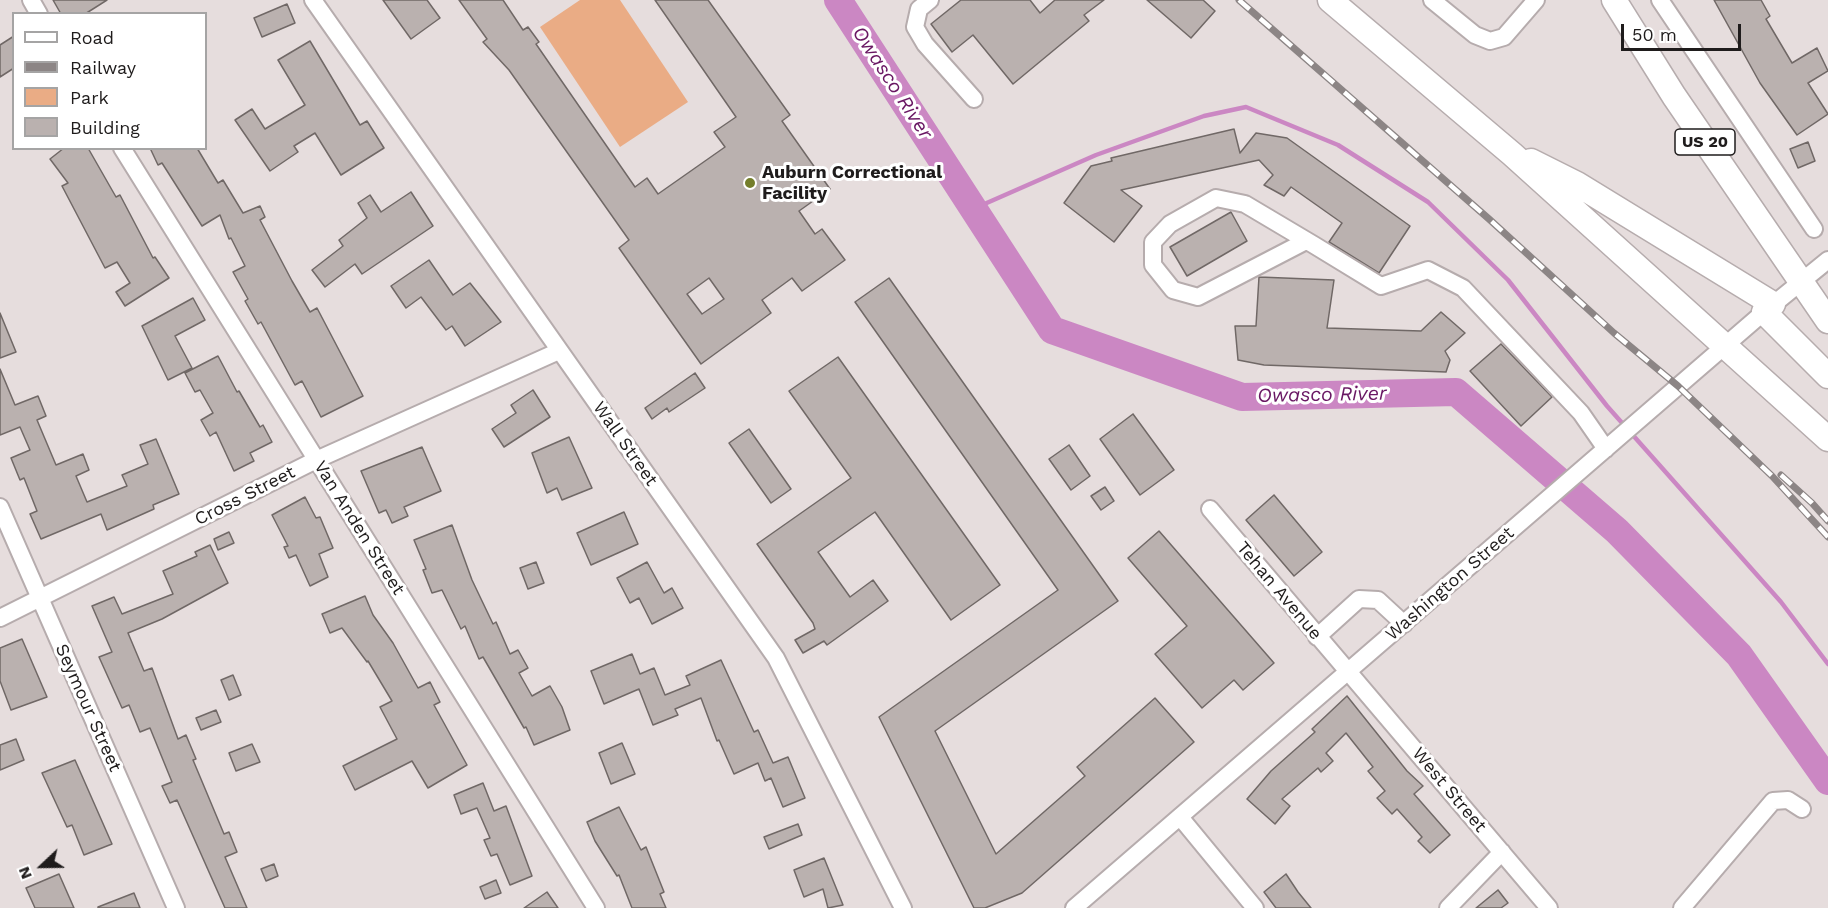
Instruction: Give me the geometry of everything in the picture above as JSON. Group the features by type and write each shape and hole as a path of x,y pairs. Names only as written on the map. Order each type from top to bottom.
{"highway":[{"path":"1330,0 1512,154 1828,439"},
{"name":"US 20","path":"1614,0 1674,96 1828,321"},
{"path":"1512,154 1547,167 1576,184 1768,308 1828,376"}],"street":[{"name":"Wall Street","path":"313,0 776,658 903,908"},
{"path":"930,0 919,9 915,27 926,44 974,99"},
{"path":"1432,0 1475,35 1490,41 1504,36 1536,0"},
{"path":"1660,0 1814,229"},
{"name":"Van Anden Street","path":"123,150 596,908"},
{"path":"1306,241 1198,297 1173,290 1153,265 1154,242 1170,224 1216,198 1245,204 1381,286 1428,270 1463,288 1612,444"},
{"name":"Washington Street","path":"1074,908 1768,308 1828,260"},
{"name":"Cross Street","path":"0,618 316,460 559,351"},
{"name":"Seymour Street","path":"0,507 176,908"},
{"name":"Tehan Avenue","path":"1210,509 1348,672"},
{"path":"1317,637 1359,599 1378,600 1404,624"},
{"name":"West Street","path":"1348,672 1549,908"},
{"path":"1682,908 1773,801 1788,800 1802,809"},
{"path":"1180,817 1256,908"},
{"path":"1448,908 1502,852"}],"green space":[{"path":"580,0 620,0 688,102 620,147 540,27"}],"building":[{"path":"53,0 107,0 88,12 60,12"},
{"path":"383,0 427,0 440,18 411,39"},
{"name":"Auburn Correctional Facility","path":"459,0 503,0 523,30 528,27 539,42 536,44 635,187 647,178 658,194 725,147 714,132 736,117 655,0 708,0 790,115 782,121 830,189 799,211 815,234 822,229 845,260 802,291 792,278 762,300 771,313 701,364 619,248 629,240 509,70 483,42 487,39","holes":["709,278 724,299 702,314 687,294"]},
{"path":"961,0 1030,0 1040,13 1055,0 1104,0 1084,15 1089,21 1013,84 973,35 952,52 931,24"},
{"path":"1147,0 1203,0 1215,11 1191,38"},
{"path":"1714,0 1761,0 1770,16 1766,19 1792,63 1817,48 1828,71 1808,83 1828,114 1797,135 1760,83"},
{"path":"287,4 295,23 262,37 254,18"},
{"path":"12,37 12,69 0,77 0,45"},
{"path":"310,41 360,125 367,121 384,148 341,175 315,133 294,146 298,152 270,171 235,120 252,109 265,129 305,105 278,60"},
{"path":"1234,129 1240,153 1256,133 1287,138 1410,226 1379,273 1329,242 1342,223 1291,187 1284,196 1264,185 1273,175 1259,160 1121,190 1142,206 1114,242 1064,203 1091,166 1112,161 1111,158"},
{"path":"1808,142 1815,161 1798,168 1790,149"},
{"path":"61,150 89,150 116,197 120,195 153,258 155,257 169,278 125,306 116,292 130,283 117,262 105,268 62,186 68,183 50,159"},
{"path":"151,150 198,150 218,183 223,180 243,213 260,206 265,217 260,220 292,281 310,312 317,308 363,396 321,417 302,381 295,385 261,322 258,324 245,301 248,299 233,272 245,266 231,238 229,239 220,215 202,226 162,163 158,165"},
{"path":"411,192 433,226 362,274 355,264 325,287 312,270 343,246 339,240 367,218 358,203 370,195 381,212"},
{"path":"1231,212 1247,241 1187,276 1170,247"},
{"path":"429,260 453,295 470,283 501,322 465,346 452,326 446,330 421,297 406,308 391,286"},
{"path":"1259,277 1334,280 1327,328 1421,331 1441,312 1465,333 1445,351 1450,360 1446,372 1264,365 1238,360 1235,326 1256,326"},
{"path":"889,278 1118,601 935,731 996,854 1085,776 1077,767 1155,698 1194,742 1022,893 985,908 974,908 879,717 1058,590 855,302"},
{"path":"193,298 205,320 175,336 192,368 168,380 142,326"},
{"path":"0,313 16,352 0,358"},
{"path":"1501,344 1552,397 1521,426 1470,371"},
{"path":"218,356 237,392 239,391 260,427 263,425 272,442 250,453 254,461 234,471 216,432 210,436 201,420 213,413 200,390 195,392 185,373"},
{"path":"838,357 1000,585 951,620 875,512 818,552 850,597 873,580 888,601 827,645 824,641 803,653 795,640 815,629 813,623 757,544 851,478 789,391"},
{"path":"0,369 15,405 38,396 46,416 37,420 56,465 83,454 89,470 76,476 87,502 127,486 122,475 148,464 140,445 156,439 179,494 153,505 154,509 107,530 101,514 41,539 30,514 37,511 24,478 20,480 11,458 30,450 20,427 0,435"},
{"path":"695,373 705,388 669,412 667,408 652,419 645,408"},
{"path":"533,390 550,417 504,447 492,429 516,413 511,405"},
{"path":"1133,414 1174,470 1140,495 1100,439"},
{"path":"749,429 791,489 771,503 729,443"},
{"path":"569,437 592,488 562,500 557,488 547,493 532,453"},
{"path":"1069,445 1090,476 1071,490 1049,459"},
{"path":"422,447 441,491 404,507 408,516 392,523 386,510 379,513 361,471"},
{"path":"1105,487 1114,501 1101,510 1091,496"},
{"path":"1274,495 1322,552 1294,576 1246,520"},
{"path":"305,497 316,518 320,517 333,548 319,554 328,577 310,586 296,555 289,558 284,547 288,546 272,515"},
{"path":"624,512 638,544 591,565 577,533"},
{"path":"452,525 472,580 493,624 496,622 510,654 518,650 528,668 519,673 532,696 550,686 562,707 570,730 534,745 526,727 524,728 483,657 479,659 465,626 461,629 442,590 432,593 423,570 426,569 414,540"},
{"path":"1159,531 1274,663 1243,690 1234,680 1202,708 1155,654 1187,626 1128,558"},
{"path":"229,532 234,543 218,550 214,539"},
{"path":"210,545 228,583 162,619 128,633 144,671 152,668 178,739 186,735 196,759 193,760 224,834 229,832 237,852 225,857 247,908 225,908 177,800 170,803 162,786 172,782 150,728 140,732 129,705 122,708 99,657 112,652 92,606 114,597 122,614 173,594 163,571 197,556 195,552"},
{"path":"536,562 544,583 528,589 520,568"},
{"path":"647,562 664,593 672,588 683,608 652,624 639,598 630,603 617,578"},
{"path":"365,596 373,615 393,643 418,688 430,682 440,702 434,705 467,765 428,788 412,761 355,790 343,766 397,739 380,707 392,701 368,661 342,628 330,633 322,614"},
{"path":"22,639 47,697 11,710 0,681 0,648"},
{"path":"632,654 640,674 654,668 665,695 690,685 686,676 721,660 754,732 758,730 773,763 788,757 805,798 783,807 771,778 765,781 758,763 734,774 719,740 717,741 701,698 675,709 678,715 653,725 639,689 604,704 591,671"},
{"path":"233,675 241,695 229,700 221,680"},
{"path":"1347,696 1407,771 1423,786 1414,794 1450,835 1430,853 1418,841 1422,837 1397,809 1392,814 1377,798 1385,791 1368,771 1373,767 1346,733 1326,753 1333,761 1321,772 1318,768 1282,799 1290,806 1275,824 1247,799 1271,771 1315,732 1312,729"},
{"path":"216,710 221,722 201,730 196,718"},
{"path":"16,739 24,760 0,770 0,745"},
{"path":"622,743 635,774 611,784 599,753"},
{"path":"252,744 260,762 236,771 229,753"},
{"path":"75,760 112,844 84,855 72,825 67,827 42,773"},
{"path":"483,783 494,811 506,806 532,876 510,885 497,854 491,856 484,840 490,838 477,808 461,814 454,795"},
{"path":"619,807 641,850 646,847 664,892 660,894 666,908 632,908 619,875 617,876 595,841 587,822"},
{"path":"798,824 802,835 769,849 764,837"},
{"path":"824,858 843,905 828,908 823,889 804,897 794,870"},
{"path":"274,864 278,876 266,881 261,869"},
{"path":"59,874 74,908 35,908 26,888"},
{"path":"1286,874 1311,908 1276,908 1264,892"},
{"path":"496,880 501,893 485,899 480,887"},
{"path":"1498,890 1508,903 1501,908 1476,908"},
{"path":"547,892 558,908 524,908"},
{"path":"134,893 140,908 98,908 98,907"}],"waterway":[{"name":"Owasco River","path":"838,0 1052,330 1242,397 1456,392 1617,531 1739,655 1828,781"},
{"path":"973,209 1096,155 1204,116 1246,107 1338,145 1428,202 1508,280 1607,406 1781,602 1828,664"}],"railway":[{"path":"1239,0 1489,219 1614,333 1678,386 1772,476 1828,537"},
{"path":"1781,475 1828,521"}],"place":[{"name":"Auburn Correctional Facility","path":"750,183"}]}
